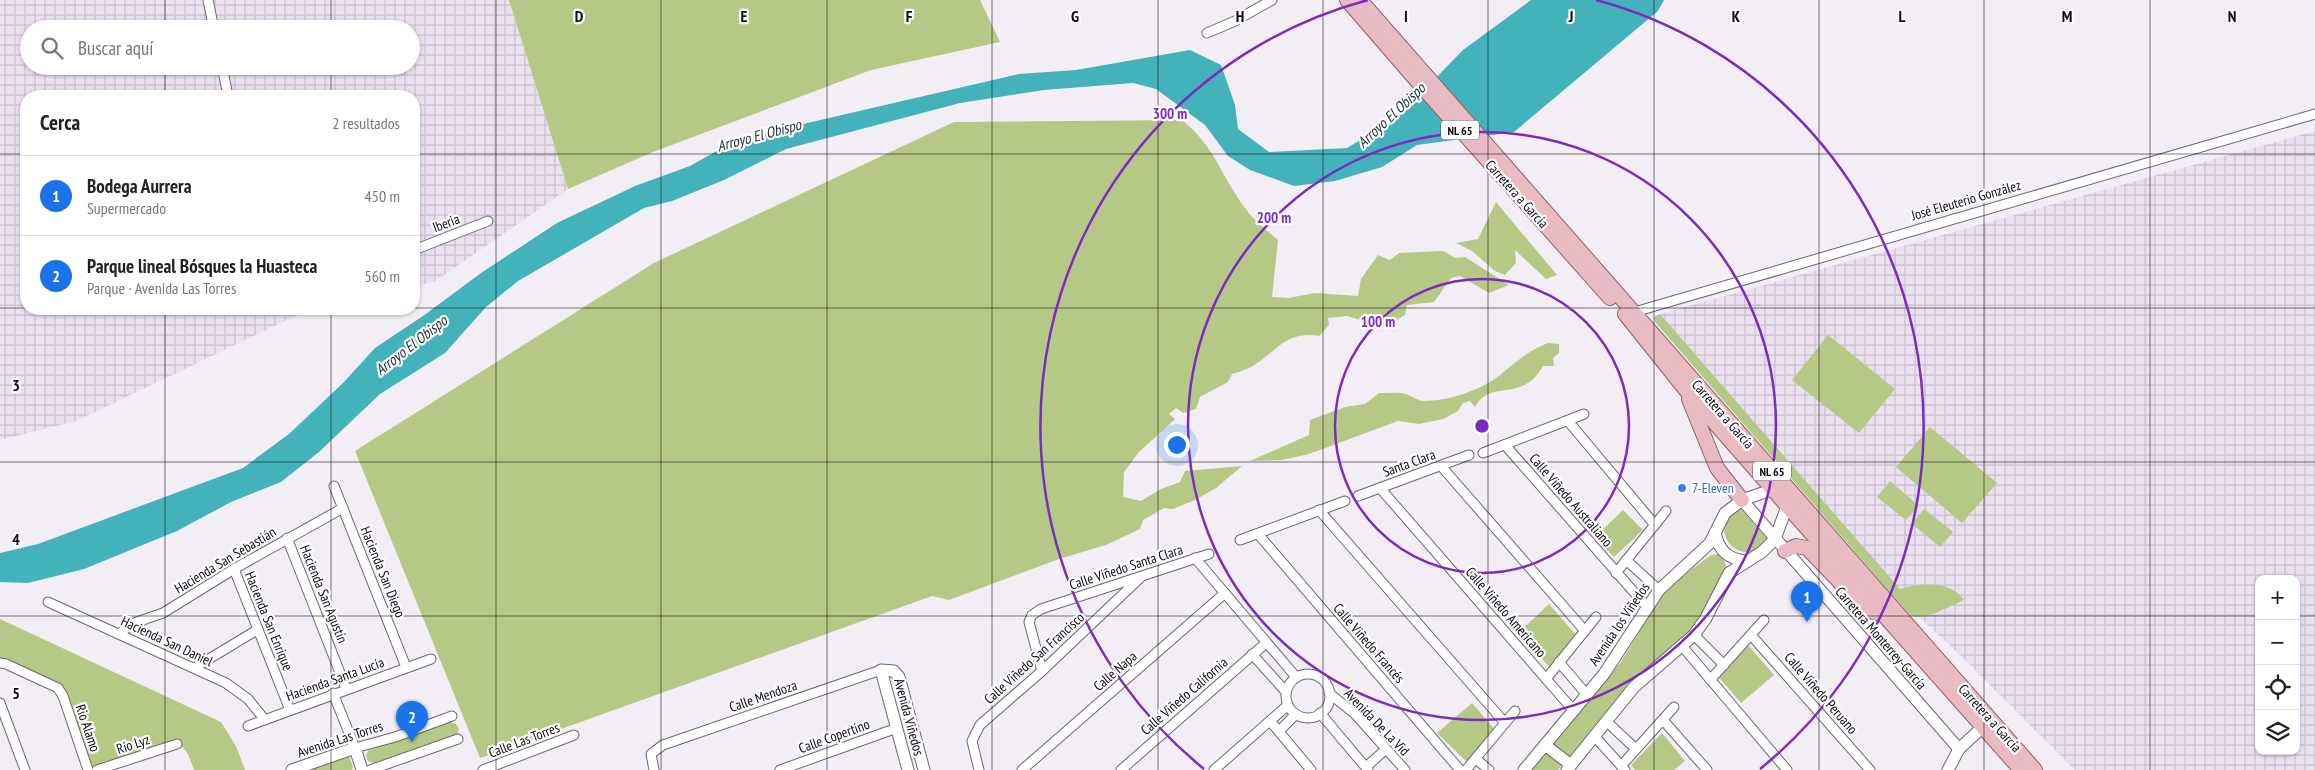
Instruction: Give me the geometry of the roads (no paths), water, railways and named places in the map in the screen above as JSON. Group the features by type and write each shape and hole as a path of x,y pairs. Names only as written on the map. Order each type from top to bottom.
{"main road":[{"name":"Carretera a Garcia","path":"1347,0 1421,78 1506,174"},
{"name":"Carretera a Garcia","path":"1360,0 1421,78"},
{"name":"Carretera a García","path":"1506,174 1630,313 1784,493 1987,723 2020,770"},
{"name":"NL 65","path":"1630,313 1685,389"},
{"name":"Carretera a García","path":"1685,389 1784,493 1885,615 1987,723 2036,770"},
{"path":"1685,389 1717,468 1742,500"},
{"path":"1785,550 1796,546 1807,548 1859,602 1872,612 1885,615"}],"street":[{"path":"208,0 212,20"},
{"path":"1207,33 1235,21 1272,0"},
{"path":"224,75 227,90"},
{"name":"José Eleuterio González","path":"1630,313 2315,114"},
{"name":"Iberia","path":"420,248 488,221"},
{"path":"1483,453 1584,414"},
{"path":"1568,421 1655,525"},
{"name":"Calle Viñedo Australiano","path":"1505,445 1647,607"},
{"name":"Santa Clara","path":"1358,496 1469,455"},
{"path":"1440,466 1584,631"},
{"name":"Hacienda San Diego","path":"334,486 406,667"},
{"name":"Calle Viñedo Americano","path":"1380,488 1546,679 1596,617"},
{"path":"1545,745 1569,768 1639,682 1694,635 1706,618 1730,573 1762,552 1776,539 1784,493 1742,500"},
{"name":"Avenida los Viñedos","path":"1524,770 1613,661 1659,590 1703,551 1725,513 1742,500"},
{"name":"Carretera Monterrey-García","path":"1742,500 1959,749"},
{"path":"1240,540 1345,501"},
{"name":"Hacienda San Sebastián","path":"120,633 134,623 163,613 287,538 343,508"},
{"path":"1319,510 1505,723"},
{"path":"1616,573 1666,511"},
{"path":"1715,533 1719,545 1726,554 1746,561"},
{"name":"Calle Viñedo Francés","path":"1258,534 1460,770"},
{"name":"Hacienda San Agustín","path":"287,538 346,688"},
{"path":"1195,558 1209,554"},
{"name":"Calle Viñedo Santa Clara","path":"1042,671 1029,624 1032,615 1041,609 1195,558 1296,677"},
{"path":"1626,560 1659,590"},
{"name":"Hacienda San Enrique","path":"234,570 290,710"},
{"name":"Calle Viñedo San Francisco","path":"979,770 972,741 975,731 1042,671 1141,577"},
{"name":"Calle Napa","path":"1022,770 1225,594"},
{"name":"Hacienda San Daniel","path":"48,602 120,633 237,690 265,720"},
{"path":"1710,680 1764,620"},
{"path":"194,668 257,630"},
{"path":"1694,635 1724,665"},
{"name":"Calle Viñedo Peruano","path":"1751,635 1870,770"},
{"name":"Calle Viñedo California","path":"1121,770 1266,643"},
{"path":"1682,646 1787,770"},
{"path":"1252,654 1286,692"},
{"name":"Hacienda Santa Lucía","path":"248,726 346,688 431,659"},
{"path":"1560,662 1587,695"},
{"name":"Rio Alamo","path":"0,663 54,684 63,696 88,770"},
{"name":"Avenida Viñedos","path":"908,770 881,670 894,671 898,677 924,770"},
{"name":"Calle Mendoza","path":"654,770 651,757 654,750 672,742 881,670"},
{"path":"1308,674 1320,677 1328,687 1328,704 1320,713 1308,717 1296,714 1288,705 1286,692 1288,686 1296,677 1308,674"},
{"path":"1546,679 1574,711"},
{"path":"333,693 362,770"},
{"name":"Avenida De La Vid","path":"1329,693 1355,714 1404,770"},
{"path":"0,703 24,770"},
{"path":"1214,770 1288,705"},
{"path":"1594,737 1623,768 1636,750 1674,707"},
{"path":"1466,770 1514,711"},
{"path":"1320,713 1367,769 1386,749"},
{"path":"1278,731 1296,714"},
{"name":"Avenida Las Torres","path":"292,770 355,748 387,740 452,716"},
{"path":"1663,720 1707,770"},
{"path":"1270,721 1309,770"},
{"path":"1607,722 1636,750"},
{"path":"1948,770 1959,749 1987,723"},
{"name":"Calle Copertino","path":"780,770 897,728"},
{"name":"Calle Las Torres","path":"483,770 574,735"},
{"path":"370,770 458,739"},
{"name":"Río Lyz","path":"97,770 113,767 177,744"},
{"path":"1476,759 1489,770"}],"water":[{"name":"Arroyo El Obispo","path":"1531,0 1664,0 1658,11 1514,132 1417,145 1382,167 1335,181 1294,186 1250,170 1228,156 1205,125 1156,89 1133,83 1044,90 960,103 786,149 724,180 672,201 644,208 518,281 486,307 445,353 380,394 319,452 281,482 231,502 177,531 84,569 28,583 0,582 0,553 38,544 243,468 289,434 343,383 375,348 423,316 481,273 557,223 635,186 690,166 722,148 777,130 1019,74 1076,70 1190,50 1221,65 1235,105 1238,129 1269,152 1347,148 1397,118 1463,50"}],"place":[{"name":"7-Eleven","path":"1682,488"},
{"name":"Bodega Aurrera","path":"1807,622"},
{"name":"Parque lineal Bósques la Huasteca","path":"412,742"}]}
